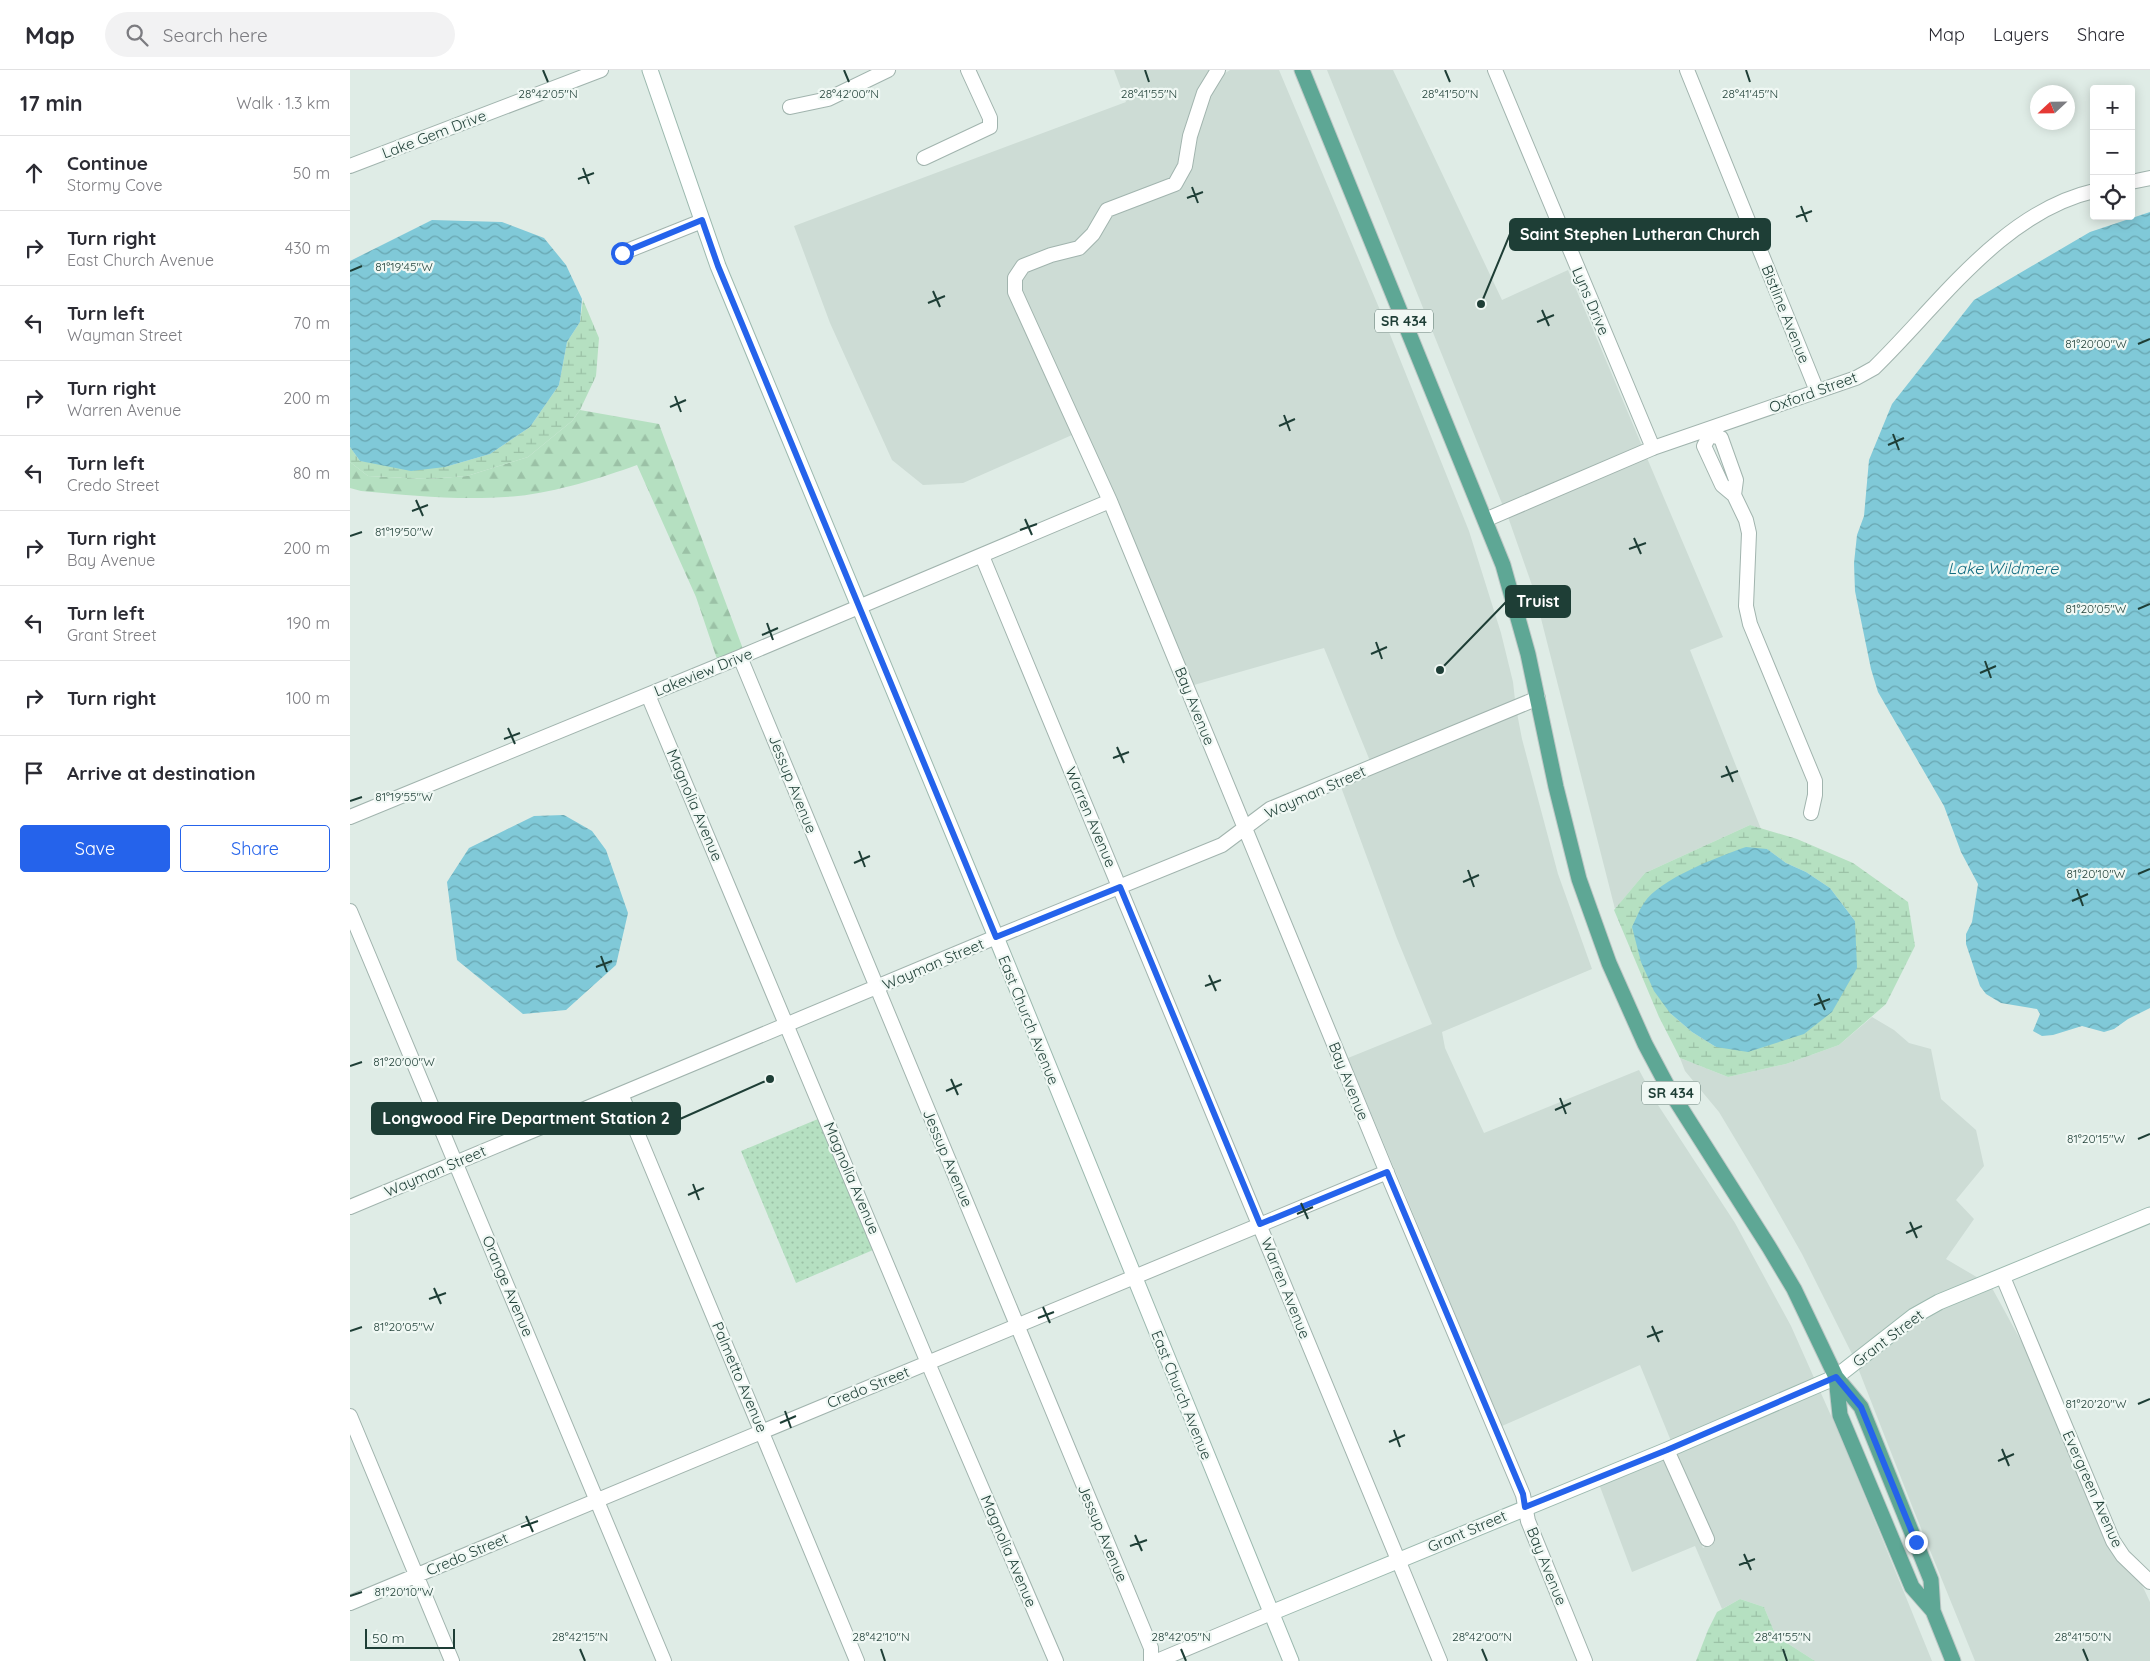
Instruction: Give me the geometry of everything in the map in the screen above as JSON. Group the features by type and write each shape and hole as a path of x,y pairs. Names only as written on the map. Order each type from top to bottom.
{"main road":[{"name":"SR 434","path":"1302,70 1485,520 1516,609 1579,879 1609,963 1627,1006 1670,1091 1790,1282 1836,1377 1861,1407 1931,1580 1933,1611 1953,1661"},
{"name":"SR 434","path":"1836,1377 1840,1415 1861,1466 1912,1587 1933,1611"}],"street":[{"name":"Lake Gem Drive","path":"350,166 601,70"},
{"name":"East Church Avenue","path":"650,70 718,266 996,937 1291,1661"},
{"path":"790,107 828,99 888,70"},
{"path":"924,158 990,127 990,118 968,70"},
{"name":"Bay Avenue","path":"1218,70 1204,94 1190,136 1185,166 1175,184 1107,210 1093,234 1079,248 1023,266 1015,278 1015,292 1110,501 1387,1172 1523,1494 1528,1521 1585,1661"},
{"name":"Lyns Drive","path":"1495,70 1653,448"},
{"name":"Bistline Avenue","path":"1687,70 1817,391"},
{"path":"2135,181 2150,178"},
{"name":"Oxford Street","path":"1485,520 1653,448 1709,432 1856,378 1874,368 1975,262 2002,240 2054,206 2090,192"},
{"path":"622,253 702,220"},
{"path":"1709,432 1704,446 1722,486 1734,495 1750,533 1746,606 1750,624 1815,781 1815,795 1811,813"},
{"name":"Lakeview Drive","path":"350,817 740,657 1110,501"},
{"name":"Warren Avenue","path":"982,556 1440,1661"},
{"name":"Jessup Avenue","path":"740,657 1151,1648 1151,1661"},
{"name":"Magnolia Avenue","path":"648,695 788,1024 928,1363 1056,1661"},
{"name":"Wayman Street","path":"350,1207 1222,844 1244,826 1270,809 1538,698"},
{"name":"Orange Avenue","path":"350,911 664,1661"},
{"name":"Palmetto Avenue","path":"621,1094 857,1661"},
{"name":"Credo Street","path":"350,1603 1387,1172"},
{"name":"Grant Street","path":"1157,1661 1525,1507 1667,1450 1836,1377 1914,1316 1939,1302 2003,1277 2150,1214"},
{"name":"Evergreen Avenue","path":"2003,1277 2112,1541 2122,1556 2150,1582"},
{"path":"350,1416 452,1661"},
{"path":"1667,1450 1707,1539"}],"shaded area":[{"path":"1114,70 1210,70 1178,164 1170,179 1105,204 1088,231 1076,242 1021,260 1009,294 1072,435 963,483 923,485 892,460 830,323 794,226 1126,102"},
{"path":"1230,70 1279,70 1385,322 1469,531 1501,633 1513,682 1515,700 1370,761 1324,648 1194,685 1114,493 1022,290 1022,279 1028,271 1083,252 1099,237 1112,215 1177,190 1211,95 1222,75"},
{"path":"1327,70 1393,70 1502,300 1568,270 1642,446 1503,506"},
{"path":"1647,458 1723,637 1690,650 1761,829 1750,825 1645,873 1615,909 1534,591 1508,517"},
{"path":"1517,713 1522,739 1558,874 1592,969 1442,1032 1445,1048 1484,1133 1639,1070 1658,1105 1735,1223 1791,1326 1815,1380 1671,1441 1640,1365 1502,1426 1348,1058 1432,1024 1396,936 1341,787"},
{"path":"1872,1017 1894,1030 1909,1043 1931,1049 1941,1099 1976,1130 1984,1166 1956,1200 1974,1219 1946,1259 1980,1279 1853,1356 1802,1254 1761,1182 1719,1112 1685,1071 1680,1058 1728,1077 1786,1064 1839,1045"},
{"path":"1992,1288 2026,1350 2106,1543 2117,1560 2142,1585 2150,1602 2150,1661 1975,1661 1858,1368 1917,1321 1942,1308"},
{"path":"1820,1391 1932,1661 1815,1661 1776,1636 1764,1607 1740,1599 1722,1609 1695,1546 1632,1572 1599,1484 1663,1458 1703,1548 1715,1542 1676,1453"}],"green space":[{"path":"583,300 599,338 596,376 580,410 572,421 528,457 467,476 427,479 368,476 350,462 350,447 360,461 445,467 490,454 530,427 559,385 567,342 580,322"},
{"path":"580,410 659,424 743,649 717,659 696,597 637,465 578,484 518,496 440,497 400,495 350,488 350,462 368,476 427,479 467,476 528,457 572,421"},
{"path":"1750,825 1797,839 1853,863 1908,902 1915,946 1886,1004 1839,1045 1786,1064 1728,1077 1680,1058 1659,1017 1614,910 1645,873","holes":["1767,849 1786,863 1806,872 1830,888 1855,921 1716,1047 1692,1032 1670,1013"]},
{"path":"818,1119 873,1250 796,1283 741,1151"},
{"path":"1740,1599 1764,1607 1776,1636 1815,1661 1696,1661 1717,1612"}],"water":[{"name":"Lake Wildmere","path":"2150,212 2150,1008 2128,1019 2114,1029 2104,1032 2082,1026 2053,1035 2042,1036 2033,1031 2040,1014 2037,1009 2001,1003 1986,994 1980,986 1966,944 1966,934 1972,922 1978,884 1961,852 1944,806 1878,692 1871,669 1855,591 1854,563 1857,535 1864,516 1869,460 1892,404 1974,300 2090,232 2126,220 2135,220 2135,217"},
{"path":"432,220 502,222 544,238 566,265 582,299 580,322 567,342 559,385 530,427 490,454 445,467 411,471 360,461 350,447 350,261"},
{"path":"564,815 592,831 606,850 628,913 616,965 566,1010 523,1014 457,960 447,882 469,848 534,816"},
{"path":"1746,847 1767,849 1786,863 1806,872 1830,888 1855,921 1857,968 1832,1012 1804,1034 1748,1052 1716,1047 1692,1032 1670,1013 1654,991 1641,962 1632,927 1644,903 1663,885 1691,869"}],"place":[{"name":"Saint Stephen Lutheran Church","path":"1481,304"},
{"name":"Truist","path":"1440,670"},
{"name":"Longwood Fire Department Station 2","path":"770,1079"}],"route":[{"path":"622,253 702,220 718,266 996,937 1120,887 1260,1224 1387,1172 1523,1494 1525,1507 1667,1450 1836,1377 1861,1407 1916,1542"}]}
